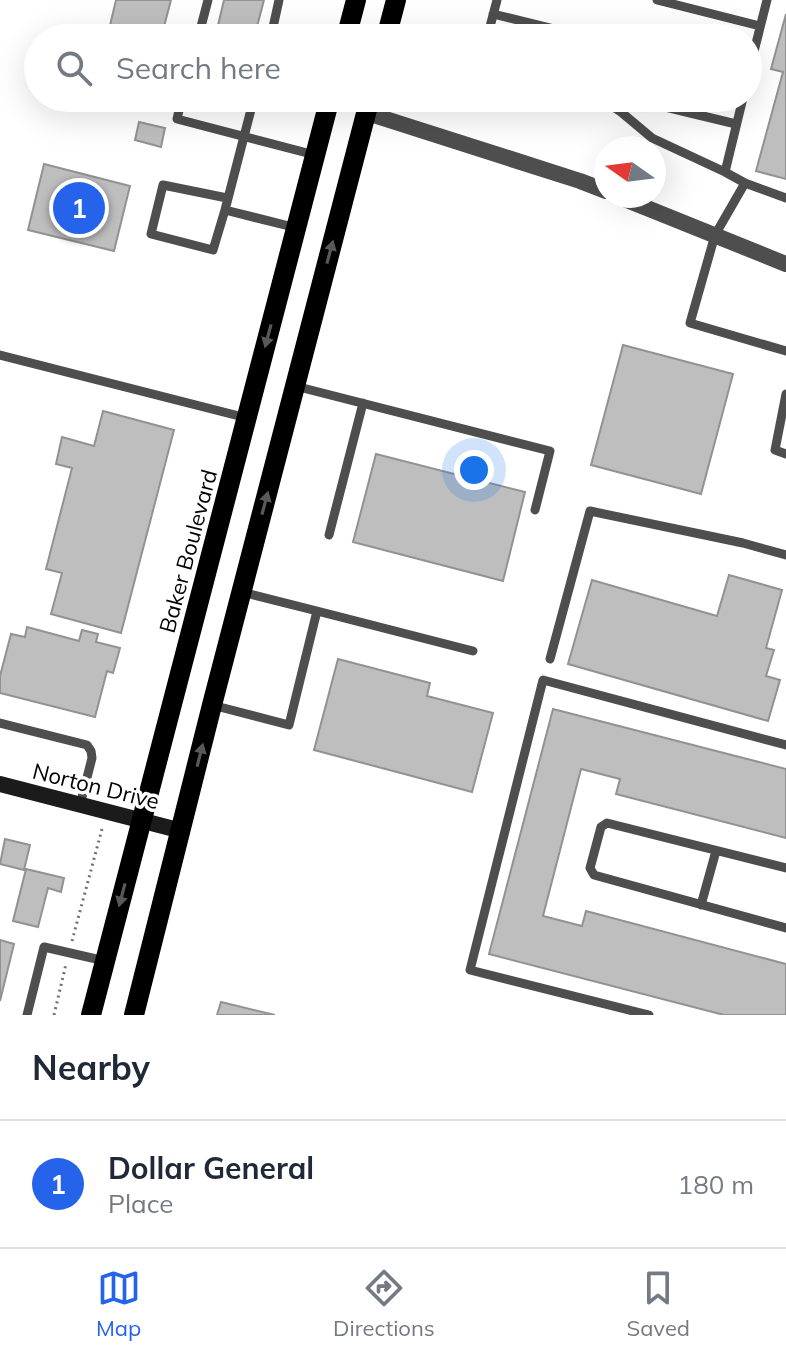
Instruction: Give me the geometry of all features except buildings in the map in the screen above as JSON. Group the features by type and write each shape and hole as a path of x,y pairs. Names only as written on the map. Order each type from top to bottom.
{"main road":[{"path":"350,24 356,0"},
{"path":"390,24 396,0"},
{"name":"Baker Boulevard","path":"91,1015 326,112"},
{"path":"134,1015 366,112"}],"street":[{"path":"388,112 594,186"},
{"path":"647,208 786,264"},
{"name":"Norton Drive","path":"0,784 182,831"}],"lane":[{"path":"202,24 208,0"},
{"path":"274,24 279,0"},
{"path":"490,24 497,0"},
{"path":"657,0 752,24"},
{"path":"761,24 767,0"},
{"path":"493,14 534,24"},
{"path":"179,112 177,119 315,155"},
{"path":"227,198 163,185 151,234 213,250 250,112"},
{"path":"621,112 652,138 745,183 786,198"},
{"path":"686,112 736,124"},
{"path":"725,172 739,112"},
{"path":"745,183 715,235 690,323 786,351"},
{"path":"225,210 297,228"},
{"path":"0,355 247,418"},
{"path":"295,386 550,451 535,510"},
{"path":"786,394 775,450 786,454"},
{"path":"329,535 363,403"},
{"path":"550,659 590,511 786,555"},
{"path":"242,592 473,651"},
{"path":"212,705 289,725 317,611"},
{"path":"649,1015 470,970 543,680 786,745"},
{"path":"0,723 87,745 92,758 80,805"},
{"path":"786,868 607,823 601,827 590,868 594,875 786,928"},
{"path":"701,905 716,851"},
{"path":"27,1015 44,947 105,961"}],"path":[{"path":"54,1015 107,811"}],"place":[{"name":"Dollar General","path":"79,208"}]}
